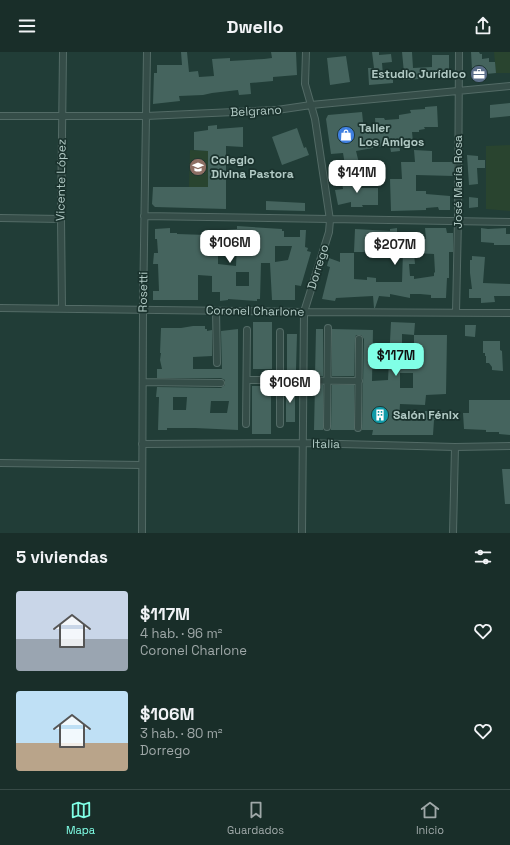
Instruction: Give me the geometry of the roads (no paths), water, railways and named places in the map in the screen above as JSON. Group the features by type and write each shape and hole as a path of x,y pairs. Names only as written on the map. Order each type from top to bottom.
{"street":[{"name":"Vicente López","path":"62,308 61,219 63,52"},
{"name":"Rosetti","path":"142,533 143,310 147,52"},
{"name":"Dorrego","path":"302,533 304,312 329,232 330,220 315,119 305,84 306,52"},
{"name":"José María Rosa","path":"456,312 459,52"},
{"name":"Belgrano","path":"0,116 146,116 277,110 510,86"},
{"path":"144,216 510,222"},
{"path":"0,218 61,219"},
{"name":"Coronel Charlone","path":"0,308 510,313"},
{"path":"216,311 217,363"},
{"path":"327,427 328,328"},
{"path":"246,424 247,330"},
{"path":"280,332 280,424"},
{"path":"358,428 359,339"},
{"path":"247,380 359,381"},
{"path":"143,382 221,383"},
{"name":"Italia","path":"142,444 303,443 455,447 510,446"},
{"path":"453,533 455,447"},
{"path":"0,463 142,465"}],"place":[{"name":"Estudio Jurídico","path":"479,74"},
{"name":"Taller Los Amigos","path":"346,135"},
{"name":"Colegio Divina Pastora","path":"198,167"},
{"name":"Salón Fénix","path":"380,415"}]}
